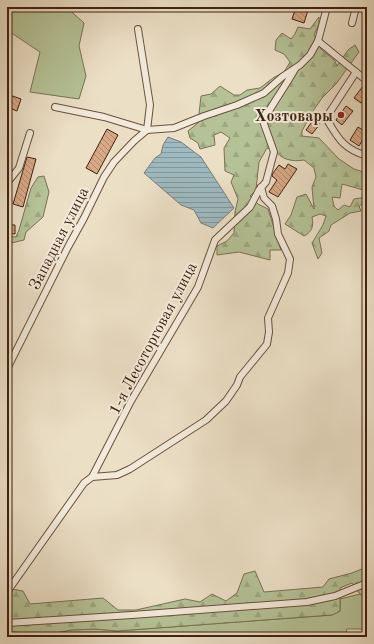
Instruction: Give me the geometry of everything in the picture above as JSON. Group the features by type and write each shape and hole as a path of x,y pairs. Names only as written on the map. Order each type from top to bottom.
{"street":[{"path":"55,107 104,117 148,130 174,128 237,105 264,93 282,77 295,69 310,55 318,41 327,7"},
{"path":"352,23 356,7"},
{"path":"138,29 150,105 148,130"},
{"path":"318,41 367,81"},
{"name":"1-я Лесоторговая улица","path":"7,592 84,484 92,477 132,401 198,287 216,240 250,207 261,187 266,182 274,152 263,121 295,69"},
{"path":"356,72 326,118 342,142 354,152 367,156"},
{"name":"Западная улица","path":"7,369 104,178 114,162 134,141 148,130"},
{"path":"7,183 19,168 30,133"},
{"path":"92,477 117,475 130,469 206,420 226,401 237,385 240,377 267,344 269,332 268,318 288,273 290,259 278,234 272,206 264,198 261,187"},
{"path":"7,623 132,616 307,602 335,596 367,583"}],"green space":[{"path":"7,7 66,7 84,23 79,46 86,76 79,99 30,92 40,52 7,30"},
{"path":"319,17 319,24 314,35 321,49 335,61 337,66 348,50 355,45 359,52 336,84 322,98 311,114 302,131 302,136 319,138 339,159 354,169 367,173 367,191 342,184 340,198 332,197 334,206 338,210 344,205 350,207 354,199 367,197 366,200 359,206 361,211 350,213 331,225 329,231 319,238 322,253 318,259 312,243 323,225 326,216 320,214 312,217 312,228 309,233 304,236 285,224 291,215 297,197 306,194 314,209 312,187 316,177 314,168 304,160 296,161 283,158 275,149 267,148 259,162 256,190 250,196 258,204 268,209 281,250 270,250 270,260 239,252 217,255 217,246 227,241 234,233 235,212 238,199 231,182 234,175 225,171 224,148 230,138 221,132 214,135 215,145 200,149 198,143 190,138 188,131 198,123 201,96 211,94 220,86 234,95 240,95 247,90 260,88 284,72 290,62 284,54 275,50 276,40 282,33 291,39 298,27 310,29"},
{"path":"44,176 49,192 43,217 26,232 24,240 7,244 7,236 16,237 19,230 31,188 38,177"},
{"path":"367,567 367,599 360,594 352,583 340,588 340,611 332,615 117,631 95,629 71,630 39,636 14,632 7,635 7,588 23,591 30,604 103,598 118,610 136,610 185,599 200,602 212,594 226,601 237,593 244,574 255,571 264,592 323,587 329,579 352,573"},
{"path":"360,594 367,599 367,629 347,629 345,637 7,637 7,635 14,632 39,636 71,630 95,629 117,631 332,615 340,611 340,599"}],"water":[{"path":"168,137 181,142 201,157 234,208 213,228 201,223 194,210 181,205 144,173 155,158 161,154 163,145"}],"building":[{"path":"296,7 309,7 304,23 292,19"},
{"path":"363,86 367,89 367,95 361,103 354,98"},
{"path":"7,94 21,99 17,111 7,107"},
{"path":"346,106 353,111 342,125 336,120"},
{"path":"314,119 320,124 312,134 306,130"},
{"path":"358,127 367,133 359,146 350,140"},
{"path":"107,129 118,135 97,174 86,168"},
{"path":"27,157 36,159 23,207 13,204"},
{"path":"288,164 297,169 278,197 269,192 277,180 272,176 279,165 285,169"},
{"path":"7,225 15,225 15,234 7,233"}],"place":[{"name":"Хозтовары","path":"341,115"}]}
